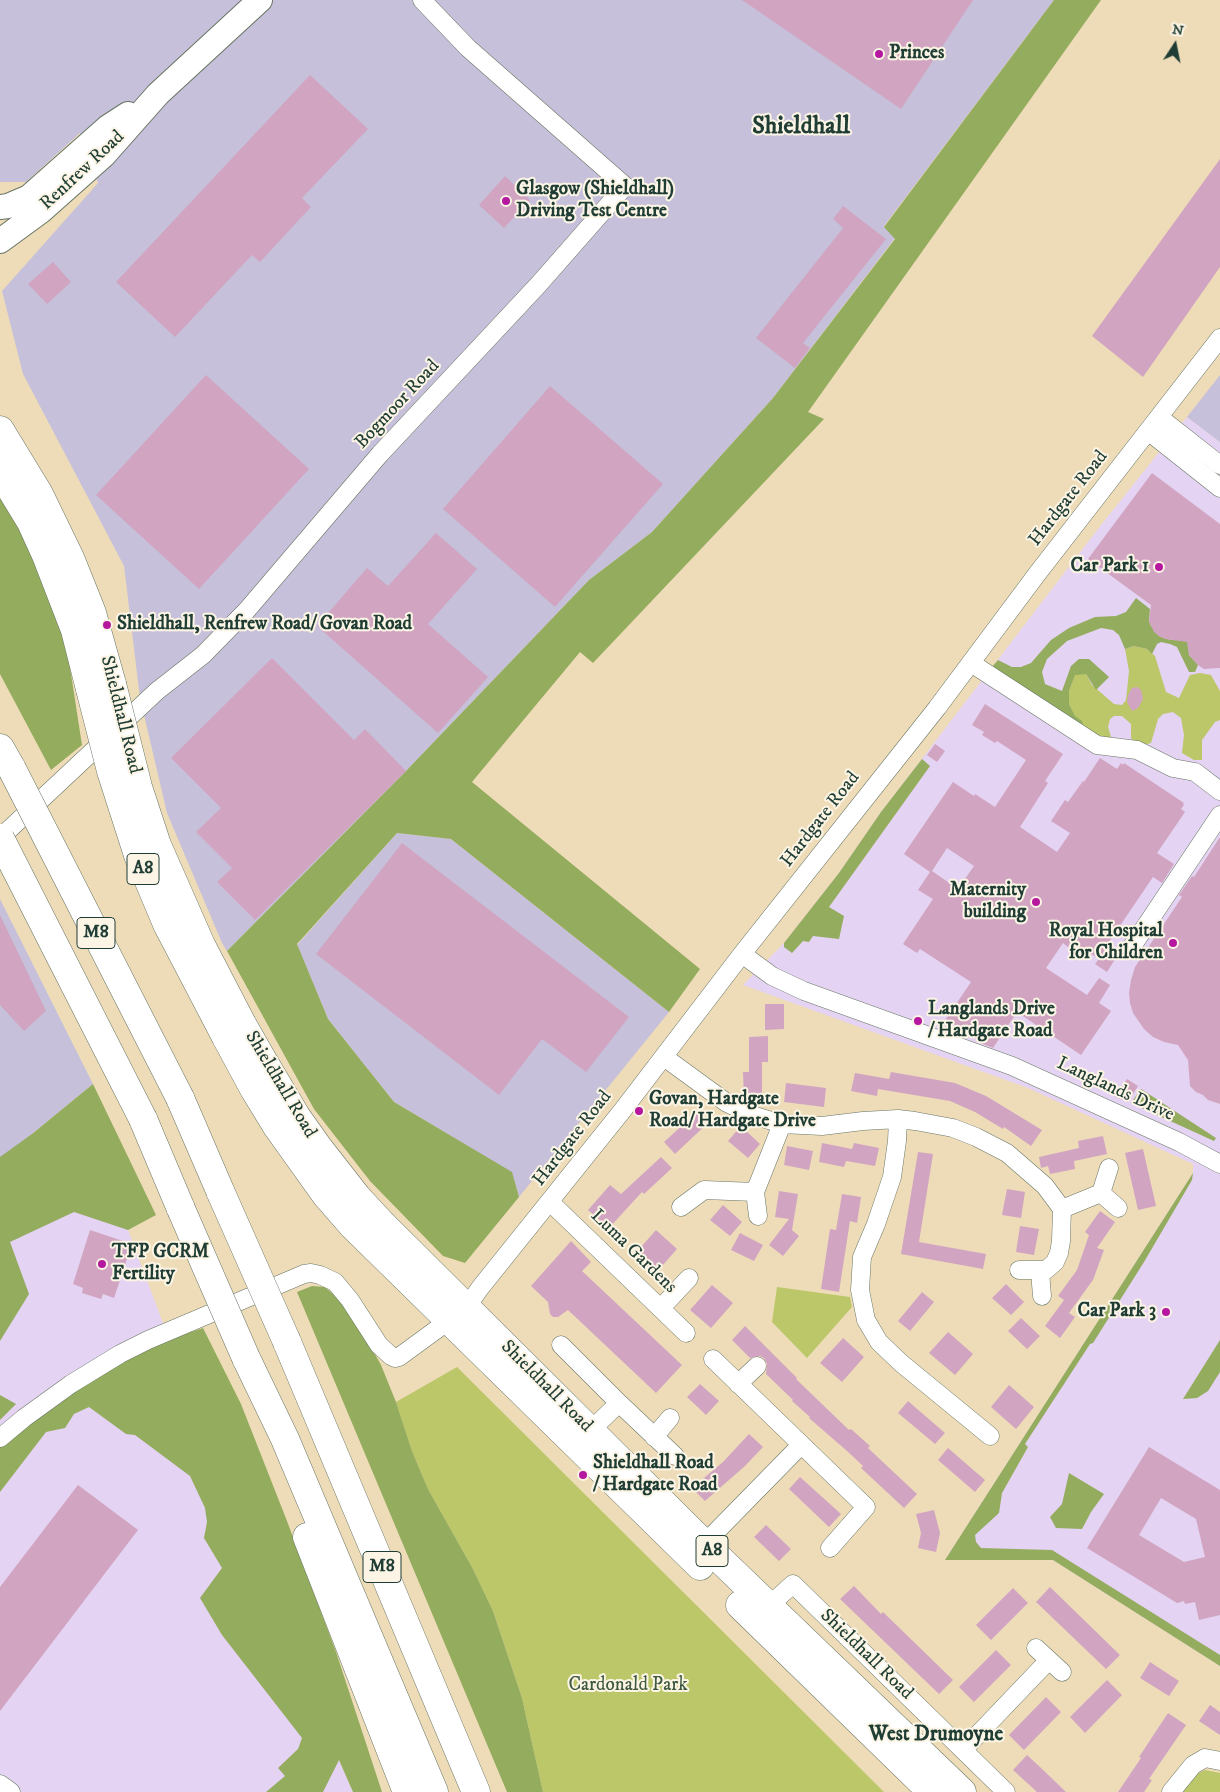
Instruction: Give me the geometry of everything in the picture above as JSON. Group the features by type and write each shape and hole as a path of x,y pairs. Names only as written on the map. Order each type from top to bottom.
{"main road":[{"name":"Shieldhall Road","path":"0,430 39,494 70,558 92,613 111,771 138,855 167,924 234,1030 254,1089 276,1125 326,1195 359,1233 457,1315 590,1431 704,1544 761,1612 962,1792"},
{"name":"Shieldhall Road","path":"0,471 30,522 46,555 75,630 101,686"},
{"name":"M8","path":"6,758 180,1098 288,1342 476,1792"},
{"name":"M8","path":"0,838 143,1119 246,1358 285,1439 434,1792"},
{"name":"Shieldhall Road","path":"457,1315 761,1612 932,1792"},
{"path":"246,1358 271,1445 407,1792"}],"street":[{"name":"Renfrew Road","path":"0,241 41,211 104,155 158,94 260,0"},
{"name":"Bogmoor Road","path":"0,838 157,691 203,655 247,610 380,454 540,284 624,186 468,48 422,0"},
{"name":"Renfrew Road","path":"0,207 8,206 28,197 108,127 158,94"},
{"name":"Hardgate Road","path":"0,1438 71,1384 120,1354 148,1340 304,1274 320,1275 335,1282 350,1300 379,1345 390,1356 395,1358 400,1357 457,1315 550,1202 664,1057 742,954 971,663 1037,574 1220,338"},
{"path":"1159,417 1220,465"},
{"path":"1148,431 1220,488"},
{"path":"971,663 1097,745 1137,750 1173,768 1196,772 1220,791"},
{"path":"1131,948 1220,816"},
{"name":"Langlands Drive","path":"742,954 772,976 804,991 1012,1066 1179,1142 1220,1164"},
{"path":"664,1057 727,1103 752,1115 782,1124 822,1126 863,1120 898,1119 932,1123 953,1128 1008,1153 1045,1186 1062,1209 1063,1222 1059,1254 1055,1262 1046,1270 1019,1270"},
{"path":"898,1119 892,1177 879,1216 862,1257 860,1290 866,1320 879,1342 901,1363 990,1436"},
{"path":"758,1216 755,1192 782,1124"},
{"path":"1062,1209 1101,1193 1109,1168"},
{"path":"681,1207 704,1190 755,1192"},
{"path":"1101,1193 1118,1208"},
{"name":"Luma Gardens","path":"550,1202 686,1333"},
{"path":"1040,1271 1042,1296"},
{"path":"661,1308 689,1278"},
{"path":"561,1345 675,1456"},
{"path":"713,1359 866,1507 830,1548"},
{"path":"738,1384 757,1366"},
{"path":"590,1431 619,1403"},
{"path":"654,1437 670,1418"},
{"path":"704,1544 801,1445"},
{"name":"Shieldhall Road","path":"761,1612 793,1584 1006,1792"},
{"path":"962,1750 1049,1660"},
{"path":"1171,1792 1193,1765 1205,1758 1220,1761"},
{"path":"0,1784 11,1792"}],"shaded area":[{"path":"0,0 1054,0 884,226 895,238 773,398 652,532 589,580 406,771 227,951 167,813 140,698 124,566 23,374 2,291 98,183 80,133 26,182 0,182"},
{"path":"1220,375 1220,442 1187,417"},
{"path":"1187,417 1220,442 1220,1666 1053,1560 945,1560 1193,1173 1193,1164 1028,1088 743,985 784,943 839,873 881,812 1098,529"},
{"path":"397,833 451,839 669,1012 519,1197 511,1172 394,1102 328,1019 297,945"},
{"path":"0,899 93,1084 32,1134 0,1185"},
{"path":"90,1140 128,1230 245,1541 353,1792 0,1792 0,1185"}],"green space":[{"path":"1054,0 1101,0 808,412 824,419 593,663 580,652 472,782 700,969 669,1012 451,839 397,833 297,944 328,1019 394,1102 512,1172 519,1197 465,1263 443,1256 370,1181 314,1109 227,951 406,771 589,580 652,532 773,398 895,239 884,227"},
{"path":"0,492 37,561 67,648 82,745 51,770 0,674"},
{"path":"1136,598 1150,609 1149,621 1159,636 1171,640 1188,639 1189,655 1198,665 1195,672 1189,672 1177,647 1161,642 1157,644 1152,654 1147,649 1134,646 1125,649 1119,635 1113,630 1101,628 1067,641 1047,659 1042,672 1045,684 1062,691 1071,666 1079,659 1089,659 1109,677 1096,690 1086,674 1075,675 1069,691 1069,704 1075,716 1082,721 1083,726 991,668 998,660 1012,667 1021,667 1031,663 1051,640 1069,628 1095,617 1116,616 1126,612"},
{"path":"1134,646 1147,649 1155,656 1166,692 1179,698 1190,675 1200,673 1211,675 1220,691 1220,720 1215,722 1202,740 1202,760 1194,760 1182,753 1184,735 1181,718 1173,712 1163,714 1158,719 1151,743 1144,745 1135,743 1131,738 1131,724 1122,716 1114,716 1110,719 1108,727 1112,740 1108,741 1083,726 1081,721 1075,717 1069,704 1069,691 1075,674 1086,674 1092,685 1114,704 1122,705 1126,700 1129,671 1125,649"},
{"path":"922,759 930,766 829,907 844,916 839,939 813,936 809,942 803,941 792,953 784,947 784,943 839,873 881,812"},
{"path":"93,1084 156,1215 128,1230 74,1212 10,1242 29,1294 0,1341 0,1157 32,1134"},
{"path":"1141,1089 1216,1138 1214,1141 1131,1103"},
{"path":"1193,1173 1192,1180 1144,1262 1093,1343 1090,1344 1025,1444 1028,1447 1002,1493 999,1513 975,1535 976,1542 981,1548 1052,1550 1220,1655 1220,1666 1053,1560 945,1560"},
{"path":"312,1286 325,1287 349,1308 381,1365 428,1489 473,1569 493,1611 522,1698 543,1792 507,1792 297,1292"},
{"path":"777,1287 850,1297 852,1307 807,1358 772,1322"},
{"path":"203,1328 241,1404 287,1521 336,1652 382,1792 353,1792 339,1760 323,1792 266,1792 285,1776 278,1768 298,1749 302,1738 222,1635 200,1598 222,1568 204,1538 207,1522 205,1508 190,1476 135,1435 126,1434 89,1407 74,1414 65,1428 46,1432 0,1492 0,1447 4,1442 58,1400 149,1346"},
{"path":"1220,1340 1220,1372 1208,1391 1197,1398 1183,1399"},
{"name":"Cardonald Park","path":"457,1367 884,1792 543,1792 522,1698 493,1611 473,1569 428,1489 412,1451 396,1402"},
{"path":"0,1395 16,1404 0,1420"},
{"path":"1069,1473 1104,1494 1082,1529 1056,1528 1050,1517 1062,1504"},
{"path":"1205,1770 1220,1773 1220,1792 1180,1792 1190,1777"}],"building":[{"name":"Princes","path":"742,0 973,0 901,109"},
{"path":"310,75 368,129 302,198 311,207 260,262 252,255 175,337 116,282"},
{"path":"1220,159 1220,267 1143,377 1092,336"},
{"name":"Glasgow (Shieldhall) Driving Test Centre","path":"505,176 530,200 504,228 479,205"},
{"path":"843,206 886,239 803,343 810,348 795,368 756,338 843,228 833,219"},
{"path":"53,262 71,282 47,304 28,284"},
{"path":"206,375 309,469 199,589 96,495"},
{"path":"550,386 663,484 555,607 443,509"},
{"name":"Car Park 1","path":"1152,473 1220,524 1220,668 1204,669 1189,655 1187,642 1165,639 1154,632 1149,621 1151,605 1088,559"},
{"path":"436,533 477,569 428,624 488,677 438,733 317,626 367,568 388,586"},
{"path":"272,658 354,740 365,729 406,771 255,920 217,882 232,868 196,832 221,808 171,758"},
{"path":"1137,687 1141,690 1143,699 1138,708 1132,711 1127,702 1128,695 1132,688"},
{"name":"Maternity building","path":"985,704 1063,754 1045,781 1048,783 1020,827 1057,852 1070,833 1051,821 1065,800 1068,802 1084,782 1100,758 1117,769 1121,763 1123,765 1124,763 1184,803 1181,809 1185,812 1157,853 1174,864 1162,883 1153,877 1107,945 1119,953 1107,972 1095,964 1099,959 1071,941 1068,947 1063,943 1046,968 1087,995 1099,978 1110,985 1099,1003 1111,1011 1081,1055 1017,1012 993,1048 983,1044 946,1019 971,982 920,949 917,953 903,944 933,899 918,890 930,872 904,854 953,782 995,807 1026,760 997,741 995,743 982,735 984,732 972,725","holes":["947,848 974,866 958,889 932,871"]},
{"path":"935,744 945,751 937,762 927,755"},
{"name":"Royal Hospital for Children","path":"1220,837 1220,1104 1208,1100 1190,1086 1188,1060 1178,1045 1153,1037 1144,1029 1133,1013 1129,993 1135,967 1182,897 1179,895 1192,876 1194,877"},
{"path":"402,843 629,1017 586,1072 542,1039 499,1095 316,954"},
{"path":"0,915 46,1011 24,1031 0,1005"},
{"path":"765,1004 784,1004 784,1029 765,1030"},
{"path":"768,1036 768,1062 762,1062 762,1098 744,1098 743,1072 749,1072 749,1037"},
{"path":"891,1072 955,1083 986,1096 1042,1130 1031,1146 1004,1127 1003,1129 975,1112 950,1101 878,1089 877,1096 851,1091 855,1073 889,1079"},
{"path":"1127,1079 1138,1086 1128,1102 1115,1097"},
{"path":"786,1083 826,1088 824,1107 784,1102"},
{"path":"698,1111 709,1122 675,1154 664,1142"},
{"path":"741,1126 760,1144 748,1158 728,1141"},
{"path":"1103,1136 1107,1154 1074,1161 1075,1169 1050,1174 1048,1166 1041,1168 1039,1157 1079,1148 1078,1141"},
{"path":"822,1143 852,1149 854,1143 879,1148 875,1166 846,1161 844,1167 819,1162"},
{"path":"787,1146 813,1151 809,1170 784,1165"},
{"path":"1143,1149 1156,1206 1138,1210 1125,1153"},
{"path":"918,1152 933,1154 919,1242 986,1254 983,1269 901,1254"},
{"path":"661,1157 672,1168 644,1194 642,1192 609,1228 588,1210 610,1185 621,1194"},
{"path":"1007,1189 1025,1192 1021,1218 1002,1215"},
{"path":"779,1191 798,1194 792,1230 799,1236 783,1256 769,1245 789,1219 775,1217"},
{"path":"842,1194 861,1197 857,1223 850,1221 839,1292 821,1289 830,1229 836,1230"},
{"path":"723,1205 742,1222 730,1236 710,1220"},
{"path":"1100,1211 1115,1222 1097,1248 1104,1250 1093,1280 1069,1313 1075,1317 1060,1338 1045,1326 1064,1300 1058,1296 1077,1270 1089,1235 1085,1232"},
{"path":"1020,1226 1039,1229 1034,1255 1016,1252"},
{"name":"TFP GCRM Fertility","path":"90,1230 132,1244 114,1298 103,1294 101,1299 82,1293 83,1288 73,1284"},
{"path":"656,1230 677,1249 655,1274 634,1255"},
{"path":"740,1233 763,1245 754,1261 731,1250"},
{"path":"571,1241 591,1262 582,1271 682,1365 656,1393 568,1310 558,1317 553,1317 550,1314 548,1302 531,1286"},
{"path":"1006,1284 1024,1302 1011,1315 992,1298"},
{"path":"712,1285 733,1303 711,1328 690,1310"},
{"path":"922,1292 934,1302 910,1331 898,1321"},
{"path":"1021,1318 1040,1336 1027,1349 1008,1331"},
{"path":"745,1326 796,1379 849,1430 851,1429 870,1446 868,1448 917,1494 904,1508 861,1468 863,1466 809,1418 766,1374 767,1364 764,1358 760,1356 750,1358 732,1340"},
{"path":"948,1332 973,1354 955,1375 929,1353"},
{"path":"843,1338 864,1357 842,1382 820,1363"},
{"path":"700,1384 719,1401 706,1415 687,1397"},
{"path":"1009,1385 1034,1407 1016,1429 991,1407"},
{"path":"908,1401 945,1433 935,1444 898,1413"},
{"path":"749,1434 763,1447 745,1466 705,1501 692,1488 723,1462"},
{"path":"1149,1447 1220,1490 1220,1615 1199,1620 1195,1602 1185,1604 1184,1601 1177,1603 1087,1548","holes":["1161,1498 1196,1519 1205,1557 1184,1562 1139,1535"]},
{"path":"948,1448 985,1480 975,1492 938,1460"},
{"path":"800,1477 841,1514 829,1527 789,1489"},
{"path":"78,1485 138,1530 0,1711 0,1587"},
{"path":"934,1510 940,1533 936,1552 918,1548 921,1533 916,1514"},
{"path":"766,1525 791,1549 779,1561 754,1537"},
{"path":"854,1586 881,1614 883,1612 953,1680 939,1694 840,1599"},
{"path":"1050,1587 1120,1655 1106,1669 1036,1602"},
{"path":"1013,1588 1028,1603 991,1640 976,1625"},
{"path":"996,1650 1011,1665 974,1702 959,1687"},
{"path":"1150,1662 1179,1681 1169,1696 1140,1678"},
{"path":"1107,1680 1122,1695 1085,1733 1070,1717"},
{"path":"1046,1697 1061,1712 1024,1750 1009,1735"},
{"path":"1210,1705 1220,1712 1220,1735 1199,1721"},
{"path":"1168,1713 1186,1725 1149,1779 1152,1780 1144,1792 1118,1792 1141,1758 1139,1757"},
{"path":"1027,1755 1066,1792 1037,1792 1013,1770"}],"place":[{"name":"Princes","path":"879,54"},
{"name":"Glasgow (Shieldhall) Driving Test Centre","path":"506,201"},
{"name":"Car Park 1","path":"1159,567"},
{"name":"Shieldhall, Renfrew Road/ Govan Road","path":"107,625"},
{"name":"Maternity building","path":"1036,902"},
{"name":"Royal Hospital for Children","path":"1173,943"},
{"name":"Langlands Drive / Hardgate Road","path":"918,1021"},
{"name":"Govan, Hardgate Road/ Hardgate Drive","path":"639,1111"},
{"name":"TFP GCRM Fertility","path":"102,1264"},
{"name":"Car Park 3","path":"1166,1312"},
{"name":"Shieldhall Road / Hardgate Road","path":"583,1475"}],"district":[{"name":"Shieldhall","path":"801,128"},
{"name":"West Drumoyne","path":"936,1736"}]}
